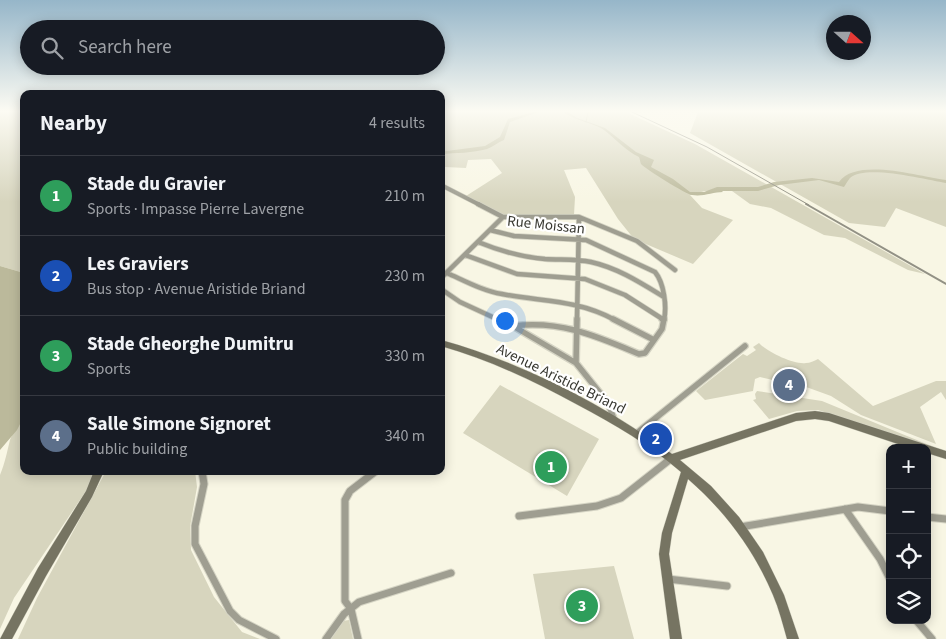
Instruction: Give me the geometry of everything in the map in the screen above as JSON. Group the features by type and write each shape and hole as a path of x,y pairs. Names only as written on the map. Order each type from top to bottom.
{"street":[{"path":"445,187 503,217 579,216 637,241 675,270"},
{"path":"579,216 576,362 580,370 608,404 614,419"},
{"path":"503,217 447,273 478,287 500,294 578,304 608,316 654,340"},
{"name":"Rue Moissan","path":"490,230 529,238 586,240 629,258 655,272 660,278 666,311 664,320"},
{"path":"478,242 496,250 531,258 579,260 627,275 664,297"},
{"path":"465,254 490,266 517,274 585,279 609,287 664,320 662,329 645,353 639,354 578,330 539,323 512,326"},
{"path":"445,292 460,302 512,326 576,362"},
{"name":"Avenue Aristide Briand","path":"445,344 493,359 544,382 614,419 672,458 708,489 759,553 777,588 793,639"},
{"path":"636,433 745,346"},
{"path":"519,516 597,506 621,498 672,458 796,417 815,415 828,417 911,444"},
{"path":"931,450 946,455"},
{"path":"676,639 664,554 667,532 686,470"},
{"path":"6,639 97,475"},
{"path":"203,475 204,484 195,526 195,544 230,611 239,620 276,639"},
{"path":"358,639 351,609 345,601 345,500 350,491 371,475"},
{"path":"739,527 858,507 886,510"},
{"path":"845,509 880,559 886,571"},
{"path":"931,517 946,519"},
{"path":"326,639 344,614 359,602 451,573"},
{"path":"667,579 727,586"},
{"path":"919,624 932,639"}],"shaded area":[{"path":"0,142 20,142 20,272 0,266"},
{"path":"445,142 690,142 925,274 908,270 845,238 824,235 771,208 750,204 732,191 705,191 690,195 702,208 733,220 693,264 634,239 618,219 586,168 564,170 575,197 574,215 506,215 466,196 502,173 491,159 468,160 466,168 445,167"},
{"path":"492,142 501,142 482,150 445,154 445,151 485,146"},
{"path":"618,142 623,142 636,152 654,160 651,167 673,179 690,192 704,192 717,187 758,187 774,182 812,178 839,182 848,175 860,171 874,170 890,170 946,180 946,183 896,174 869,172 850,178 844,187 819,180 779,185 758,191 722,191 704,195 692,195 657,176 641,164 639,157"},
{"path":"706,142 946,142 946,227 896,208 885,227 849,223"},
{"path":"0,266 20,272 20,424 0,450"},
{"path":"759,343 774,354 795,362 808,363 818,359 873,406 936,381 946,381 946,400 941,392 920,407 936,444 861,415 831,396 798,384 796,380 778,377 777,381 760,377 755,379 753,391 705,400 696,391 743,354 747,356 756,350 753,347"},
{"path":"500,385 599,439 567,496 463,433"},
{"path":"757,391 822,401 926,444 818,410 797,411 769,419 753,400 756,399 755,394"},
{"path":"20,422 20,475 93,475 86,491 14,598 0,629 0,475 14,432"},
{"path":"104,475 196,475 197,487 190,527 191,550 214,597 242,632 260,639 18,639 37,598"},
{"path":"614,566 634,639 545,639 533,574"},
{"path":"349,620 353,639 331,639 343,621"}],"railway":[{"path":"696,142 809,205"},
{"path":"806,204 946,284"}],"place":[{"name":"Salle Simone Signoret","path":"789,385"},
{"name":"Les Graviers","path":"656,439"},
{"name":"Stade du Gravier","path":"551,467"},
{"name":"Stade Gheorghe Dumitru","path":"582,606"}]}
